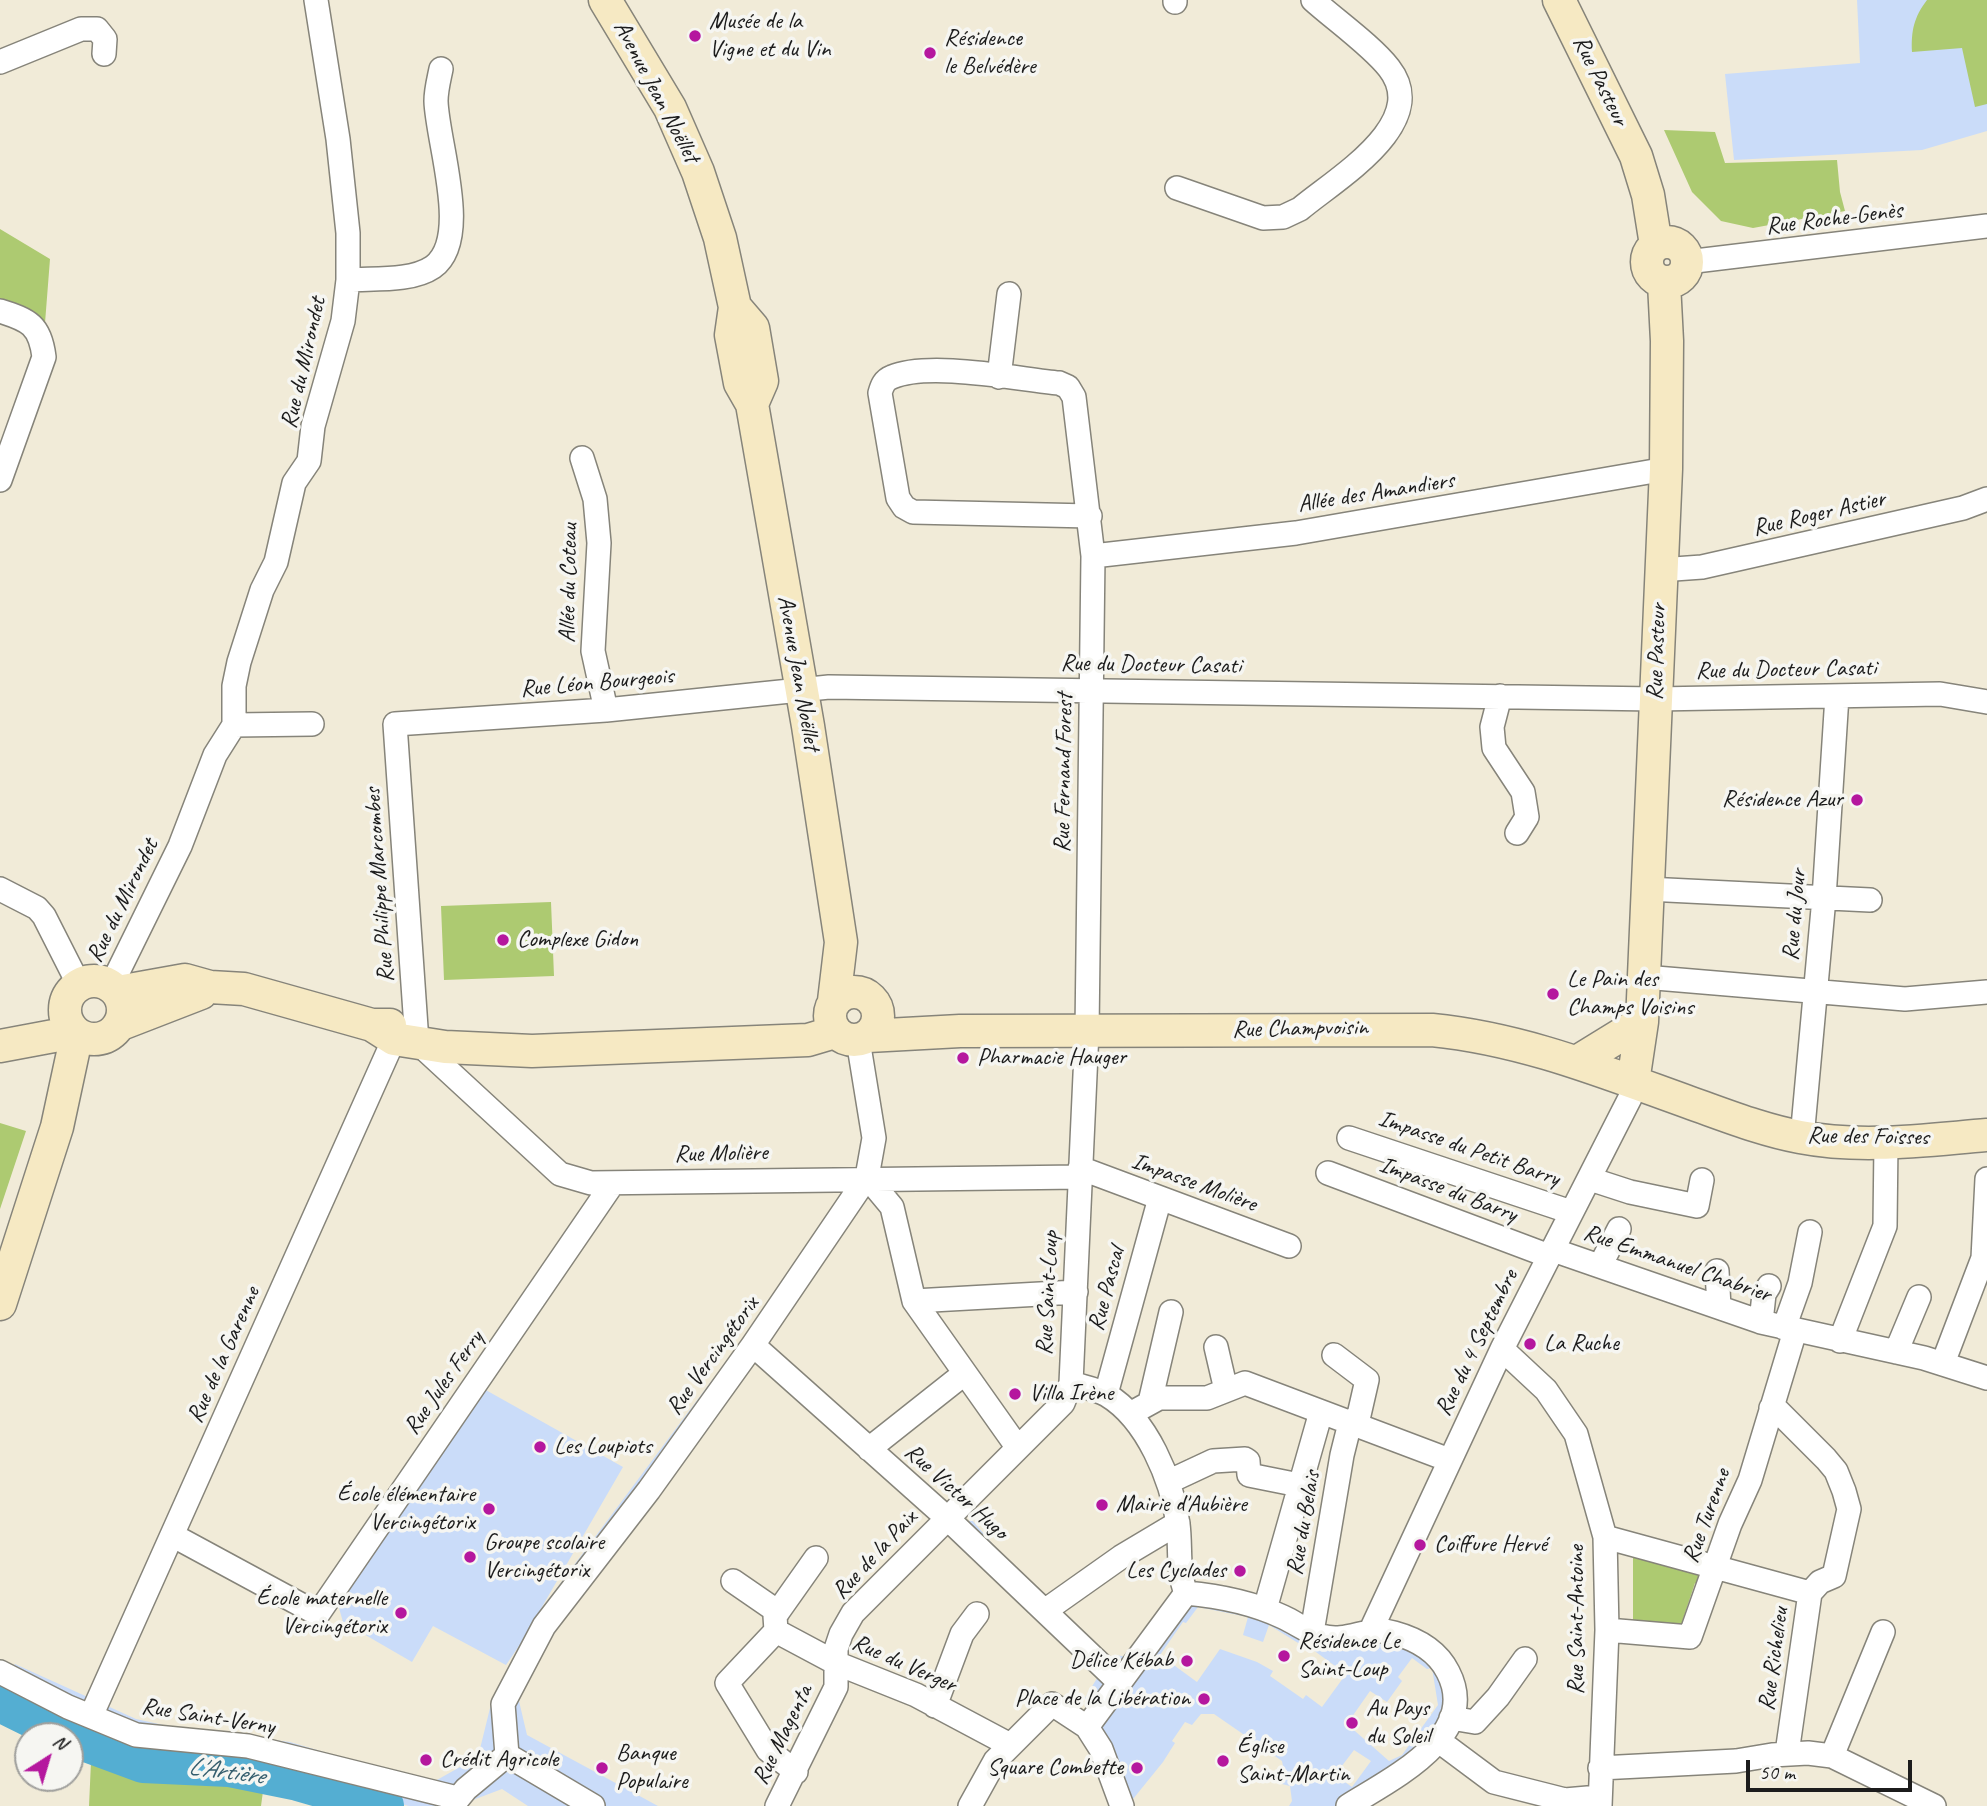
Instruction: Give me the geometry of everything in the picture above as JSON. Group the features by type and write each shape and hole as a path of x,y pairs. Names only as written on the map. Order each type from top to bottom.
{"main road":[{"name":"Avenue Jean Noëllet","path":"606,0 670,108 698,172 720,239 735,307 731,335 740,383 752,404 802,689 852,1017"},
{"name":"Rue Pasteur","path":"1559,0 1636,156 1648,195 1656,245"},
{"path":"1668,242 1679,246 1687,262 1681,278 1664,283 1651,276 1646,263 1647,256 1656,245 1668,242"},
{"name":"Rue Pasteur","path":"1633,1082 1642,1022 1666,468 1667,341 1664,283"},
{"path":"0,1304 57,1127 95,981 114,989 185,980 210,987 244,989 399,1033"},
{"path":"5,1044 86,1020 190,1000 210,987"},
{"name":"Rue Champvoisin","path":"399,1033 463,1031 532,1051 755,1043 852,1017 960,1031 1432,1030 1480,1035 1577,1062 1633,1082"},
{"path":"57,1127 66,1084 86,1020"},
{"path":"1577,1062 1642,1022"},
{"path":"5,1044 44,1063 66,1084"},
{"name":"Rue des Foisses","path":"1633,1082 1759,1128 1802,1138 1886,1143 1987,1135"}],"street":[{"name":"Rue du Mirondet","path":"114,989 180,846 215,755 234,725 234,686 239,662 262,590 276,562 294,483 309,461 313,426 343,321 348,280 348,233 338,139 316,0"},
{"path":"1177,188 1263,218 1283,217 1300,209 1389,135 1399,116 1400,90 1389,68 1312,0"},
{"path":"0,62 81,29 97,29 105,39 104,54"},
{"path":"348,280 406,276 433,267 449,245 452,220 436,99 440,69"},
{"name":"Rue Roche-Genès","path":"1687,262 1987,226"},
{"path":"1009,294 999,377 929,370 891,377 882,384 880,393 898,498 904,507 913,512 1090,516"},
{"path":"0,311 25,318 41,336 44,357 0,480"},
{"name":"Rue Fernand Forest","path":"999,377 1059,383 1068,387 1074,397 1093,556 1087,1031"},
{"name":"Allée du Coteau","path":"582,458 595,499 599,543 593,651 606,710"},
{"name":"Allée des Amandiers","path":"1093,556 1296,533 1666,468"},
{"name":"Rue Roger Astier","path":"1660,570 1702,567 1963,508 1987,499"},
{"name":"Rue du Docteur Casati","path":"802,689 1091,690 1656,699 1940,694 1987,702"},
{"name":"Rue Léon Bourgeois","path":"395,724 606,710 802,689"},
{"path":"1500,696 1492,727 1494,748 1523,792 1527,817 1517,832"},
{"name":"Rue du Jour","path":"1802,1138 1824,898 1837,696"},
{"path":"234,725 312,724"},
{"name":"Rue Philippe Marcombes","path":"395,724 399,1033"},
{"path":"0,889 37,908 44,916 86,1020"},
{"path":"1647,889 1870,900"},
{"path":"1644,977 1905,999 1987,992"},
{"name":"Rue Vercingétorix","path":"507,1755 502,1727 503,1704 544,1626 649,1490 753,1345 867,1177 874,1138 852,1017"},
{"name":"Rue Saint-Loup","path":"1087,1031 1071,1384 1140,1408 1168,1482 1178,1523 1181,1581 1186,1593"},
{"name":"Rue Molière","path":"399,1033 560,1174 591,1183 1080,1173"},
{"name":"Rue de la Garenne","path":"91,1716 399,1033"},
{"name":"Rue du 4 Septembre","path":"1371,1630 1502,1349 1630,1098 1633,1082"},
{"path":"1987,1135 1987,1153"},
{"name":"Impasse du Petit Barry","path":"1349,1138 1571,1212"},
{"path":"1840,1341 1885,1226 1886,1143"},
{"name":"Impasse Molière","path":"1080,1173 1160,1198 1289,1246"},
{"name":"Impasse du Barry","path":"1328,1173 1551,1253"},
{"path":"867,1177 892,1207 914,1301 1018,1448"},
{"path":"1590,1179 1630,1192 1697,1206 1702,1180"},
{"path":"1943,1363 1983,1258 1987,1179"},
{"name":"Rue Jules Ferry","path":"172,1535 318,1614 613,1183"},
{"name":"Rue Pascal","path":"1106,1394 1160,1198"},
{"path":"1600,1266 1619,1229"},
{"name":"Rue Emmanuel Chabrier","path":"1790,1329 1810,1232"},
{"name":"Rue Emmanuel Chabrier","path":"1551,1253 1600,1266 1761,1321 1943,1363 1987,1378"},
{"path":"1717,1271 1719,1307"},
{"path":"1761,1321 1764,1294 1769,1286"},
{"path":"914,1301 1076,1292"},
{"path":"1896,1352 1919,1297"},
{"path":"1140,1408 1171,1312"},
{"name":"Rue Turenne","path":"1607,1630 1690,1637 1730,1524 1750,1480 1790,1329"},
{"name":"Rue Victor Hugo","path":"753,1345 947,1518 1119,1682"},
{"path":"1216,1347 1226,1390"},
{"name":"Rue Saint-Antoine","path":"1502,1349 1546,1390 1576,1434 1605,1537 1607,1630 1599,1801"},
{"name":"Rue du Belais","path":"1312,1632 1350,1423 1359,1415 1367,1380 1334,1355"},
{"path":"869,1449 965,1373"},
{"path":"1140,1408 1159,1398 1207,1398 1245,1383 1449,1460"},
{"name":"Rue de la Paix","path":"836,1687 836,1663 841,1634 853,1613 947,1518 964,1505 1063,1403 1071,1384"},
{"name":"Rue Richelieu","path":"1771,1408 1777,1410 1836,1471 1849,1509 1834,1576 1819,1582 1810,1593 1787,1753"},
{"path":"1265,1609 1321,1412"},
{"path":"1168,1482 1213,1461 1245,1459 1248,1461 1249,1475 1299,1485"},
{"path":"1046,1610 1121,1557 1178,1523"},
{"path":"1605,1537 1810,1593"},
{"path":"796,1772 768,1750 727,1683 777,1622 816,1558"},
{"name":"Rue du Verger","path":"733,1581 777,1622 836,1663 935,1706 1010,1745"},
{"path":"1087,1727 1186,1593 1226,1597 1265,1609 1312,1632 1347,1640 1371,1630 1391,1632 1416,1640 1439,1657 1450,1676 1456,1698 1451,1718 1439,1741 1412,1766 1348,1806"},
{"path":"935,1706 962,1634 976,1614"},
{"path":"1832,1756 1883,1632"},
{"path":"1451,1718 1475,1721 1481,1717 1525,1659"},
{"name":"Rue Saint-Verny","path":"0,1672 136,1735 248,1746 454,1802"},
{"name":"Rue Magenta","path":"777,1806 836,1687"},
{"path":"970,1806 995,1761 1052,1704 1087,1727 1101,1749 1121,1806"},
{"path":"1439,1741 1494,1782 1564,1803 1599,1801"},
{"path":"1600,1768 1736,1761 1787,1753 1832,1756 1934,1806"},
{"path":"454,1802 507,1755 593,1806"}],"shaded area":[{"path":"1857,0 1987,0 1987,131 1922,150 1734,160 1725,74 1860,63"},
{"path":"748,1332 766,1345 548,1639 519,1701 527,1735 658,1806 528,1806 502,1789 457,1806 409,1806 201,1757 125,1744 84,1725 84,1722 78,1722 36,1702 2,1681 15,1664 136,1719 177,1728 290,1742 404,1776 435,1781 478,1757 492,1700 521,1643 506,1665 433,1626 412,1662 343,1622 339,1608 355,1579 484,1389 623,1467 539,1612"},
{"name":"Place de la Libération","path":"972,1520 1021,1577 1110,1661 1115,1655 1136,1658 1186,1593 1312,1632 1371,1630 1439,1657 1451,1718 1348,1806 1289,1806 1292,1801 1290,1786 1278,1783 1284,1772 1282,1761 1214,1714 1201,1714 1192,1725 1185,1722 1172,1741 1175,1743 1163,1762 1129,1804 1085,1698 1099,1675 963,1523","holes":["1198,1607 1248,1617 1243,1635 1263,1642 1269,1625 1303,1646 1305,1644 1346,1674 1322,1707 1306,1695 1303,1699 1270,1676 1273,1671 1257,1662 1220,1649 1197,1682 1160,1655 1183,1622 1186,1623","1412,1658 1427,1669 1432,1668 1438,1705 1402,1755 1389,1761 1347,1724 1370,1691 1387,1702 1402,1681 1398,1677","1354,1750 1371,1761 1352,1787 1335,1775"]}],"green space":[{"path":"1927,0 1987,0 1987,104 1975,107 1962,48 1912,52 1914,24"},
{"path":"1664,130 1715,132 1725,163 1837,160 1845,211 1753,228 1721,221 1692,192"},
{"path":"0,229 50,259 45,323 26,308 0,299"},
{"path":"551,902 554,976 444,980 441,906"},
{"path":"0,1123 26,1131 0,1209"},
{"path":"1633,1547 1709,1570 1703,1585 1695,1583 1679,1631 1633,1627"},
{"path":"0,1707 32,1722 17,1722 0,1715"},
{"path":"84,1749 104,1761 151,1771 276,1782 364,1806 343,1806 264,1784 261,1806 89,1806 91,1762 84,1758"}],"waterway":[{"name":"L'Artière","path":"0,1702 41,1722"},
{"name":"L'Artière","path":"84,1741 143,1763 229,1767 298,1781 384,1806"}],"place":[{"name":"Musée de la Vigne et du Vin","path":"695,36"},
{"name":"Résidence le Belvédère","path":"930,53"},
{"name":"Résidence Azur","path":"1857,800"},
{"name":"Complexe Gidon","path":"503,940"},
{"name":"Le Pain des Champs Voisins","path":"1553,994"},
{"name":"Pharmacie Hauger","path":"963,1058"},
{"name":"La Ruche","path":"1530,1344"},
{"name":"Villa Irène","path":"1015,1394"},
{"name":"Les Loupiots","path":"540,1447"},
{"name":"Mairie d'Aubière","path":"1102,1505"},
{"name":"École élémentaire Vercingétorix","path":"489,1509"},
{"name":"Coiffure Hervé","path":"1420,1545"},
{"name":"Groupe scolaire Vercingétorix","path":"470,1557"},
{"name":"Les Cyclades","path":"1240,1571"},
{"name":"École maternelle Vercingétorix","path":"401,1613"},
{"name":"Résidence Le Saint-Loup","path":"1284,1656"},
{"name":"Délice Kébab","path":"1187,1661"},
{"name":"Place de la Libération","path":"1204,1699"},
{"name":"Au Pays du Soleil","path":"1352,1723"},
{"name":"Crédit Agricole","path":"426,1760"},
{"name":"Église Saint-Martin","path":"1223,1761"},
{"name":"Banque Populaire","path":"602,1768"},
{"name":"Square Combette","path":"1137,1768"}]}
